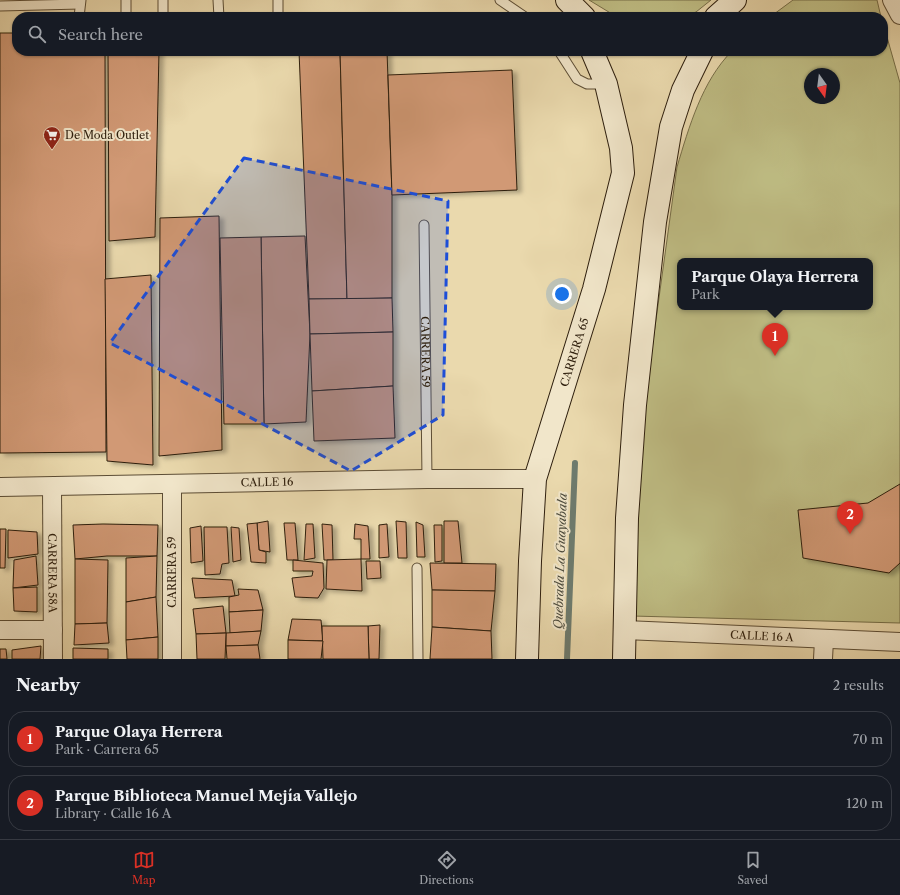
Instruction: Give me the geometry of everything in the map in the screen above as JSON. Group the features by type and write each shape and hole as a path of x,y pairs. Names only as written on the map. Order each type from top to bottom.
{"main road":[{"path":"566,0 572,12"},
{"path":"566,0 579,12"},
{"name":"CARRERA 65","path":"527,659 530,560 535,478 594,289 623,172 621,148 606,84 594,56"},
{"path":"624,659 627,518 635,405 655,222 670,126 683,90 700,56"}],"street":[{"path":"892,0 900,15"},
{"name":"CALLE 16","path":"0,488 535,478"},
{"name":"CARRERA 59","path":"172,485 172,659"},
{"name":"CARRERA 58A","path":"52,487 53,659"},
{"path":"0,630 53,630"},
{"name":"CALLE 16 A","path":"625,630 824,640 900,642"},
{"path":"823,659 824,640"}],"lane":[{"path":"126,0 126,12"},
{"path":"163,0 163,12"},
{"path":"218,0 219,12"},
{"path":"278,0 278,12"},
{"path":"500,0 518,12"},
{"path":"0,6 80,2 79,12"},
{"path":"561,56 576,79 587,84 606,84"},
{"name":"CARRERA 59","path":"424,225 427,479"},
{"path":"417,568 418,659"}],"highlighted area":[{"path":"244,158 448,201 443,415 351,471 110,343"}],"shaded area":[{"path":"589,0 711,0 696,12 609,12"},
{"path":"793,0 877,0 880,12 777,12"},
{"path":"888,41 900,83 900,623 632,616 644,407 677,167 686,136 698,105 712,76 728,56 888,56"}],"building":[{"name":"De Moda Outlet","path":"0,33 12,33 12,56 105,56 106,452 0,453"},
{"path":"108,56 159,56 155,237 109,241"},
{"path":"299,56 340,56 347,299 309,299"},
{"path":"340,56 387,56 392,195 392,298 347,299"},
{"path":"512,70 517,190 392,195 388,75"},
{"path":"219,216 222,450 159,456 160,218"},
{"path":"305,236 310,334 306,422 264,424 261,237"},
{"path":"261,237 264,424 224,424 220,238"},
{"path":"151,275 153,465 107,461 105,279"},
{"path":"392,298 393,332 310,334 309,299"},
{"path":"393,332 393,386 312,391 310,334"},
{"path":"393,386 395,438 314,441 312,391"},
{"path":"900,484 900,563 889,573 803,558 798,510 868,503"},
{"path":"268,521 270,552 259,550 257,523"},
{"path":"396,521 406,522 407,558 398,558"},
{"path":"444,521 458,521 462,563 444,563"},
{"path":"416,522 423,525 425,557 417,557"},
{"path":"257,523 259,550 266,552 266,563 251,562 247,524"},
{"path":"284,523 295,523 298,560 287,560"},
{"path":"306,524 313,524 315,558 304,560"},
{"path":"322,524 332,525 333,560 324,560"},
{"path":"355,524 368,526 370,559 361,559 361,539 354,539"},
{"path":"387,524 389,557 379,558 379,525"},
{"path":"73,525 158,525 157,556 107,556 75,559"},
{"path":"434,525 442,525 442,561 435,562"},
{"path":"201,526 203,561 191,563 190,528"},
{"path":"204,527 227,527 229,563 222,564 220,574 205,575"},
{"path":"231,527 239,528 241,560 233,562"},
{"path":"0,529 6,529 5,568 0,568"},
{"path":"8,530 37,532 38,554 8,558"},
{"path":"36,556 38,585 13,588 14,560"},
{"path":"157,556 156,597 126,602 126,558"},
{"path":"75,559 108,560 107,623 75,624"},
{"path":"361,559 362,591 326,589 327,560"},
{"path":"293,560 323,563 324,588 318,598 295,597 292,578 312,576 313,571 293,571"},
{"path":"366,561 380,561 381,578 367,579"},
{"path":"430,563 496,564 495,591 432,590"},
{"path":"192,578 232,580 235,596 195,598"},
{"path":"37,587 37,612 14,611 13,588"},
{"path":"238,589 258,590 263,610 229,612 229,597 239,595"},
{"path":"432,590 495,591 491,631 432,627"},
{"path":"156,597 158,637 126,640 126,602"},
{"path":"223,606 226,633 196,634 193,609"},
{"path":"263,610 261,631 230,633 229,612"},
{"path":"292,619 321,620 323,641 288,640"},
{"path":"107,623 109,643 74,645 75,624"},
{"path":"380,625 379,659 369,659 368,626"},
{"path":"322,626 368,626 369,659 323,659"},
{"path":"432,627 491,631 492,659 430,659"},
{"path":"261,631 258,645 226,646 226,633"},
{"path":"226,633 225,659 197,659 196,634"},
{"path":"158,637 158,659 127,659 126,640"},
{"path":"288,640 323,641 321,659 288,659"},
{"path":"258,645 260,659 227,659 226,646"},
{"path":"41,646 40,659 12,659 12,650"},
{"path":"73,648 108,649 108,659 73,659"},
{"path":"0,649 6,649 7,659 0,659"}],"waterway":[{"name":"Quebrada La Guayabala","path":"567,659 575,463"}],"place":[{"name":"De Moda Outlet","path":"52,150"},
{"name":"Parque Olaya Herrera","path":"775,356"},
{"name":"Parque Biblioteca Manuel Mejía Vallejo","path":"850,534"}]}
